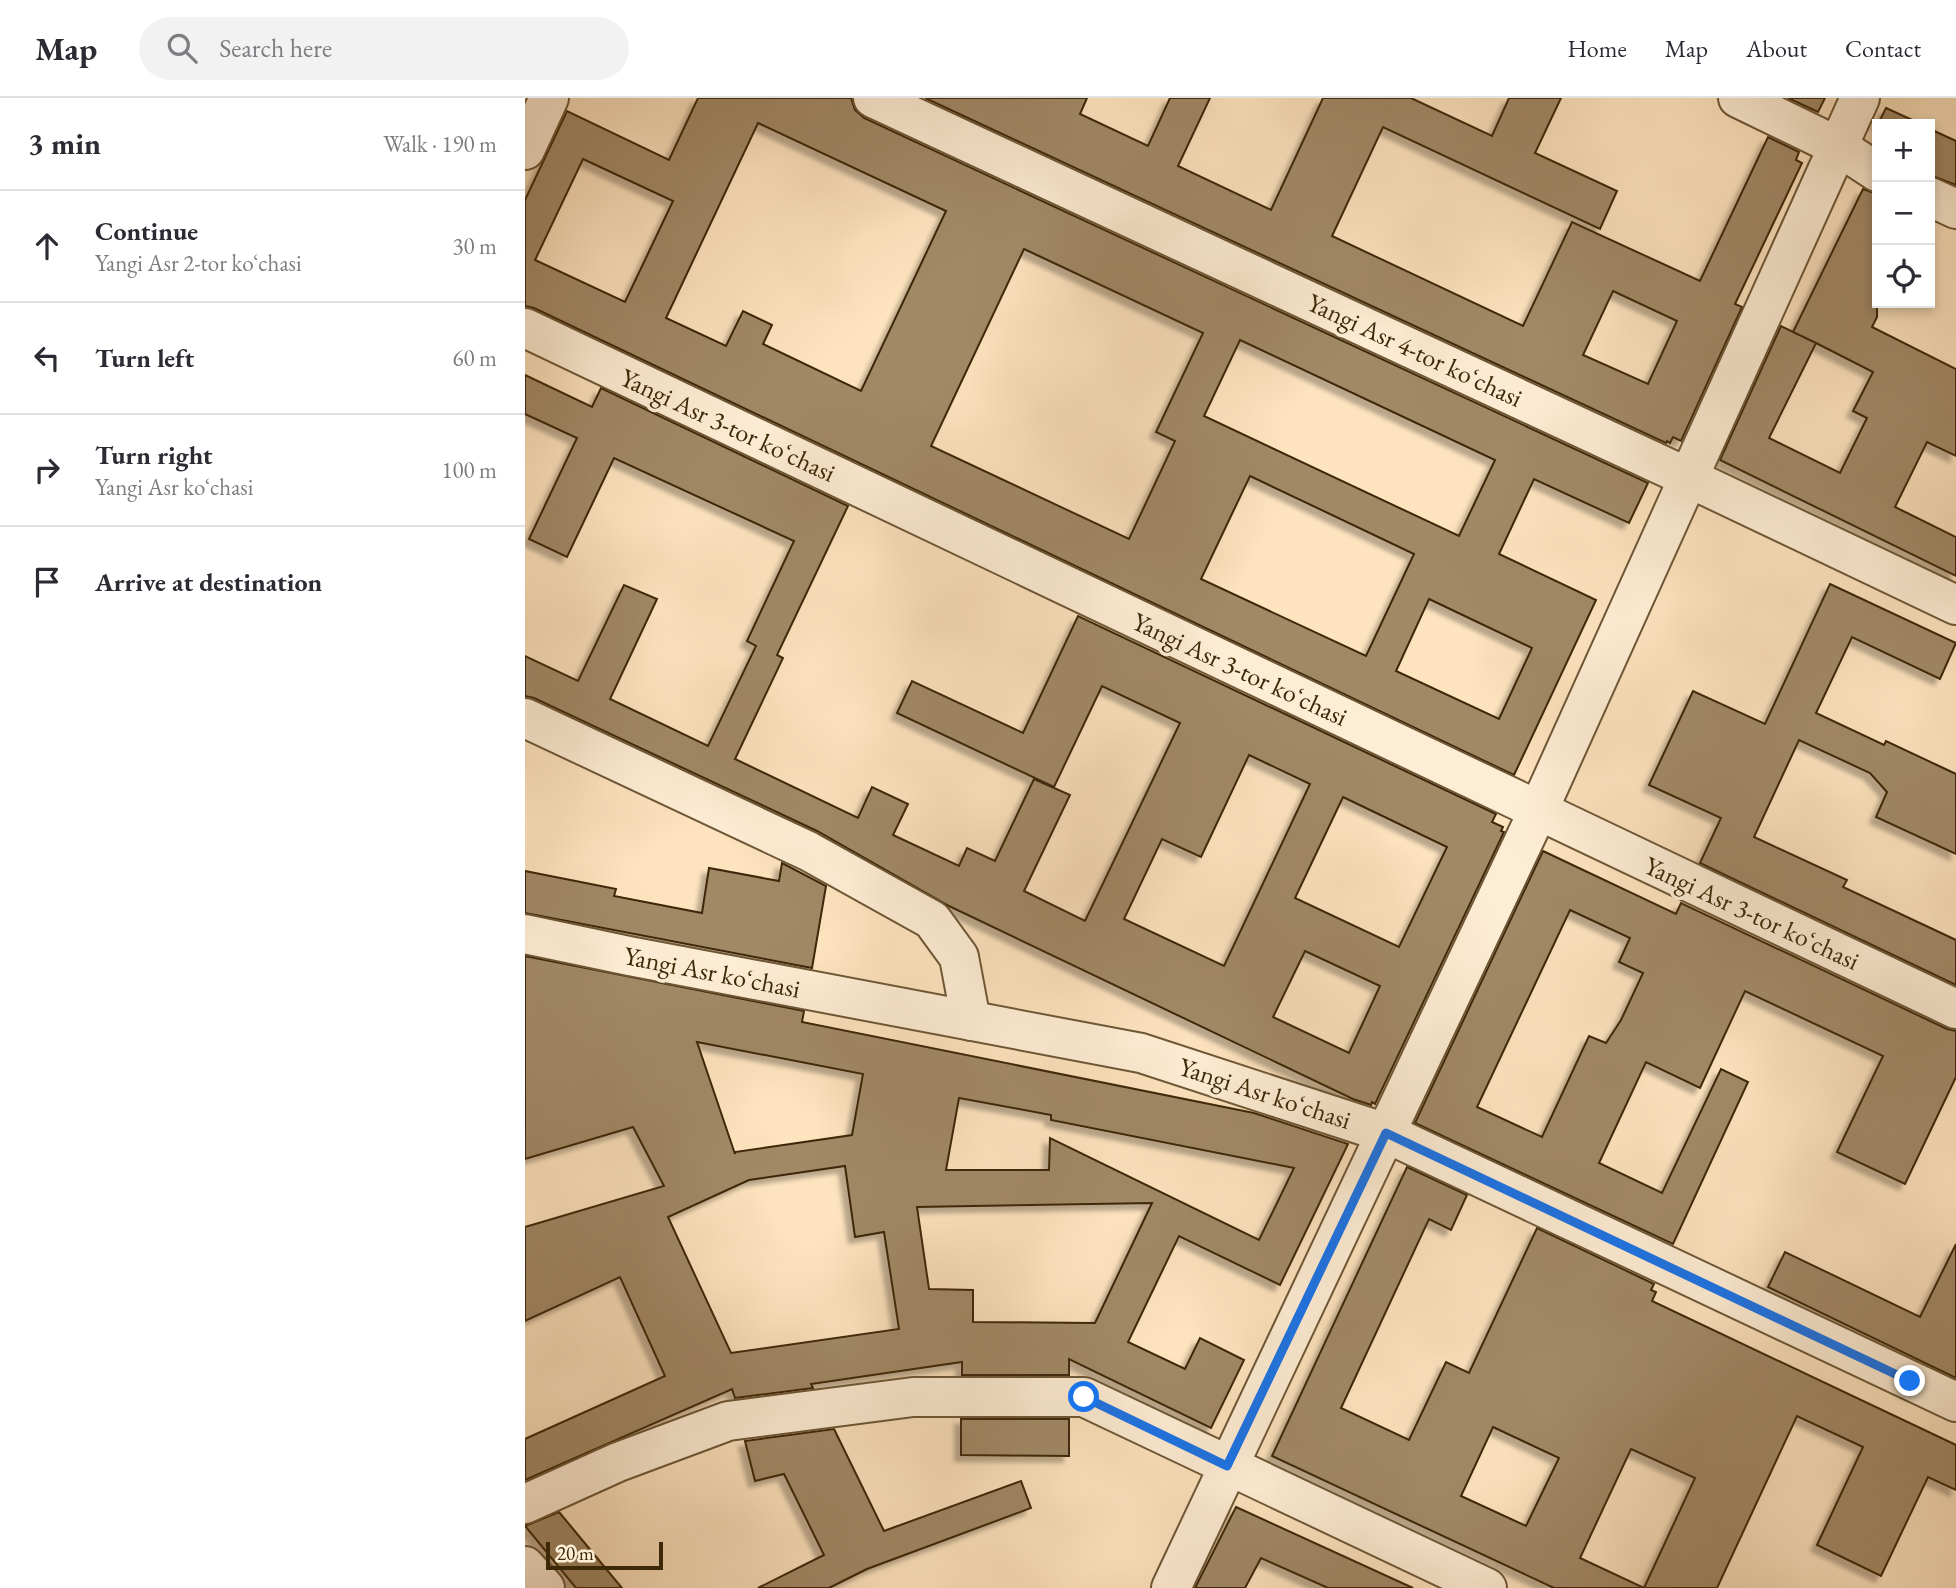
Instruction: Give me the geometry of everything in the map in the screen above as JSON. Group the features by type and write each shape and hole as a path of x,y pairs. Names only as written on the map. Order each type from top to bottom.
{"street":[{"path":"525,150 549,98"},
{"name":"Yangi Asr 4-tor koʻchasi","path":"873,98 1956,605"},
{"path":"1738,98 1839,147 1872,169"},
{"path":"1171,1588 1538,811 1860,98"},
{"path":"1935,199 1956,209"},
{"name":"Yangi Asr 3-tor koʻchasi","path":"525,328 1956,1009"},
{"path":"525,718 808,851 932,920 959,957 971,1021"},
{"name":"Yangi Asr koʻchasi","path":"525,934 1141,1053 1386,1133 1956,1402"},
{"path":"525,1504 618,1462 728,1422 913,1398 1084,1397 1487,1588"},
{"path":"525,1566 545,1588"}],"building":[{"path":"698,98 851,98 855,110 864,118 1648,483 1629,523 1534,479 1499,554 1596,600 1514,775 525,306 525,200 567,111 669,160","holes":["758,123 946,211 861,391 763,344 772,325 743,311 726,346 666,318","583,159 673,201 625,302 535,260","1024,249 1203,333 1156,432 1175,441 1129,539 931,446","1240,340 1495,460 1459,536 1204,416","1250,476 1414,554 1366,656 1201,579","1429,599 1532,648 1499,719 1396,671"]},
{"path":"925,98 1087,98 1080,114 1148,146 1170,98 1210,98 1178,166 1271,210 1323,98 1411,98 1492,136 1509,98 1561,98 1535,153 1617,191 1600,229 1383,127 1332,236 1523,326 1572,222 1700,281 1768,137 1799,152 1796,160 1802,163 1735,304 1742,307 1681,441 1673,437 1670,443","holes":["1613,291 1677,321 1648,384 1583,355"]},
{"path":"1788,98 1825,98 1818,112"},
{"path":"1886,108 1910,119 1880,119"},
{"path":"1935,131 1956,141 1956,185 1935,177"},
{"path":"1863,189 1872,192 1872,308 1877,308 1877,317 1872,327 1956,369 1956,456 1927,442 1895,507 1956,537 1956,576 1720,460 1781,326 1793,332","holes":["1816,343 1873,372 1853,411 1867,418 1840,473 1769,438"]},
{"path":"525,375 592,407 601,388 848,506 777,655 783,658 735,759 858,818 872,787 908,804 893,835 959,866 967,848 995,861 1034,779 1070,795 1024,891 1085,921 1180,723 1102,686 1054,787 897,713 912,681 1023,733 1078,616 1496,814 1492,822 1503,827 1501,831 1504,832 1375,1104 1353,1099 949,906 817,831 525,696 525,656 578,681 624,585 657,599 610,699 708,746 756,646 747,641 794,541 614,458 567,557 529,539 577,438 525,414","holes":["1249,755 1310,784 1224,966 1124,919 1162,839 1201,857","1343,797 1447,847 1399,947 1295,898","1305,951 1380,986 1349,1053 1273,1017"]},
{"path":"1830,584 1956,643 1940,679 1852,637 1816,713 1884,745 1886,741 1956,774 1956,854 1876,817 1887,792 1870,773 1799,740 1754,837 1847,880 1843,887 1956,940 1956,985 1700,863 1721,818 1649,785 1693,691 1765,724"},
{"path":"1543,851 1676,914 1681,903 1956,1031 1956,1077 1905,1184 1837,1152 1883,1056 1745,991 1700,1088 1646,1062 1599,1163 1662,1193 1721,1069 1748,1082 1673,1244 1415,1123","holes":["1570,910 1630,938 1619,962 1643,973 1621,1020 1606,1043 1589,1036 1542,1137 1477,1107"]},
{"path":"782,863 826,886 812,968 525,913 525,871 616,889 614,896 702,913 709,868 779,881"},
{"path":"525,956 804,1011 802,1022 1254,1113 1348,1144 1280,1285 1179,1236 1128,1342 1185,1369 1200,1338 1244,1360 1211,1428 1069,1359 1069,1375 962,1375 962,1362 811,1384 813,1388 735,1398 732,1389 525,1480 525,1439 665,1376 620,1277 525,1321 525,1227 664,1186 633,1127 525,1159","holes":["697,1042 863,1074 852,1135 735,1154","959,1098 1051,1115 1051,1120 1294,1168 1259,1240 1050,1138 1049,1170 946,1170","845,1166 855,1237 884,1232 899,1329 731,1353 668,1217 749,1180","1152,1203 1095,1323 973,1322 973,1290 929,1289 917,1207"]},
{"path":"1407,1167 1467,1195 1451,1230 1429,1219 1341,1408 1409,1440 1446,1362 1469,1373 1537,1228 1654,1284 1651,1290 1656,1292 1652,1301 1956,1445 1956,1490 1928,1477 1881,1576 1817,1545 1863,1447 1797,1416 1717,1588 1644,1588 1554,1588 1272,1456","holes":["1493,1427 1559,1458 1526,1526 1461,1496","1631,1449 1695,1478 1644,1588 1580,1558"]},
{"path":"1956,1244 1956,1378 1768,1287 1785,1252 1920,1317"},
{"path":"961,1419 1069,1419 1069,1456 961,1455"},
{"path":"834,1429 884,1531 1021,1481 1031,1508 867,1569 829,1588 758,1588 824,1555 784,1474 755,1481 745,1441"},
{"path":"1236,1507 1413,1588 1328,1588 1261,1558 1245,1588 1195,1588"},
{"path":"559,1512 622,1588 576,1588 525,1526"}],"route":[{"path":"1084,1397 1227,1466 1386,1133 1910,1381"}]}
